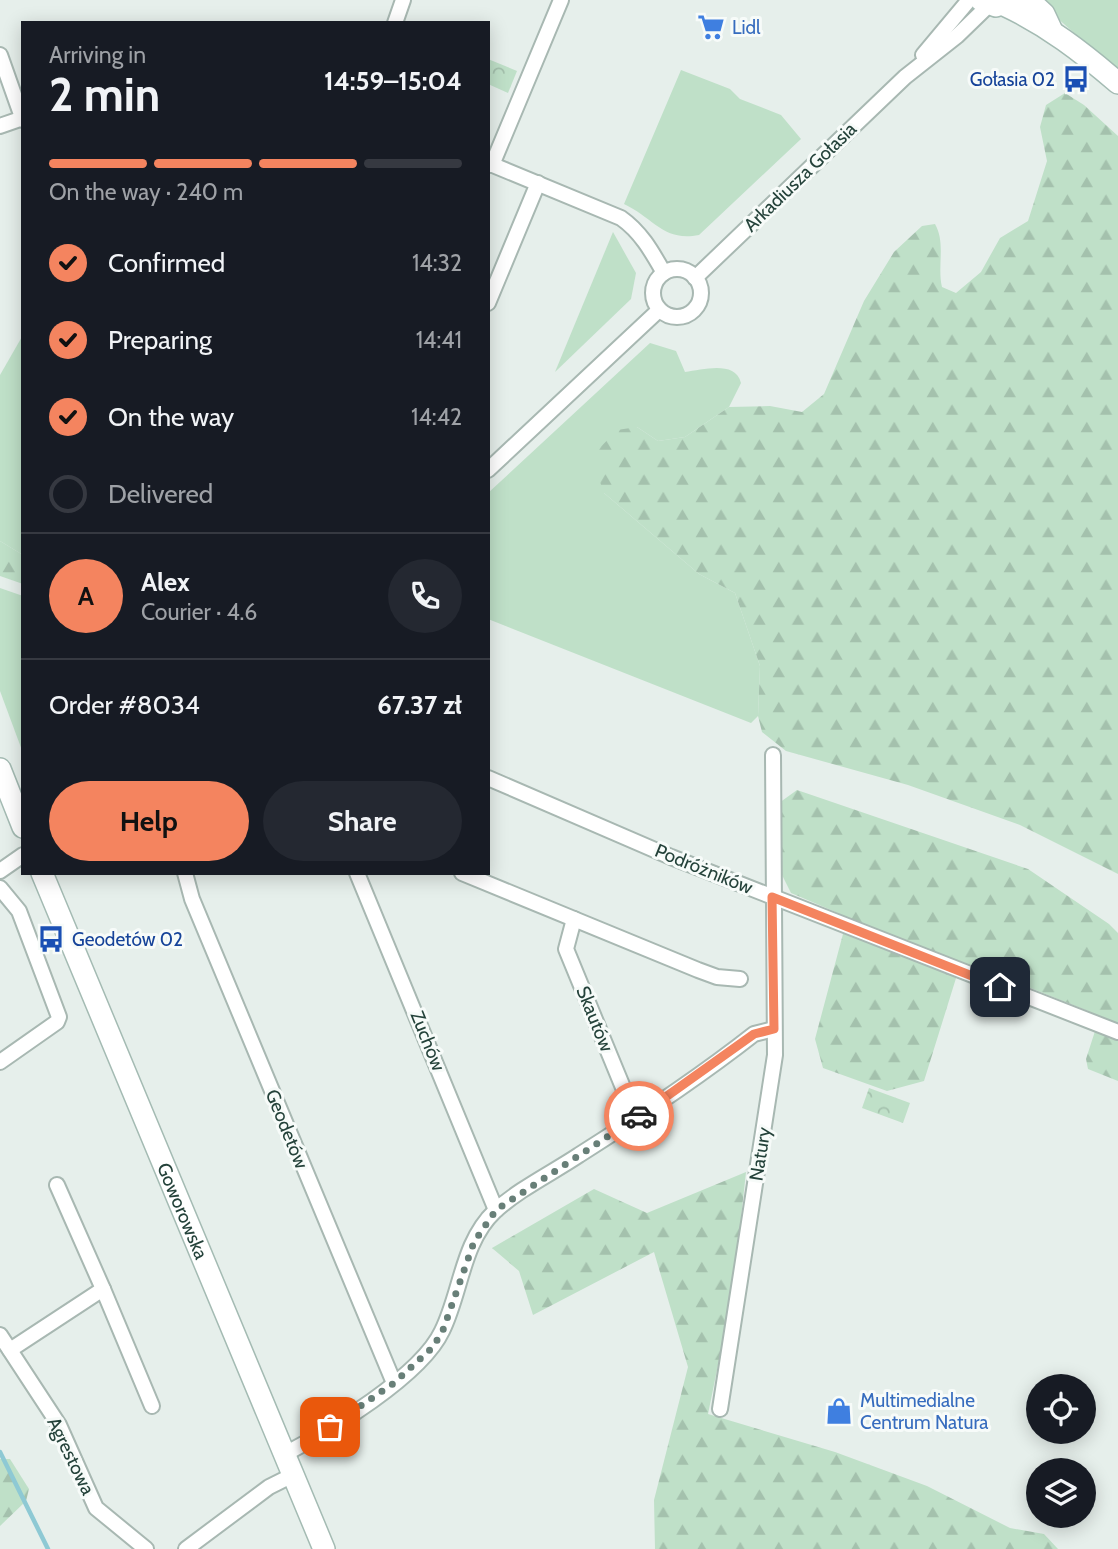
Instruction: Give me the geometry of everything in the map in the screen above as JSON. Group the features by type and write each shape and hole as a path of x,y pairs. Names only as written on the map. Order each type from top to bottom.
{"street":[{"path":"396,21 402,0"},
{"path":"561,0 490,164 621,218 633,226 664,273"},
{"path":"1029,0 1044,14 1051,29"},
{"path":"991,2 1051,29 1079,48 1118,83"},
{"name":"Arkadiusza Gołasia","path":"905,77 957,36 991,2"},
{"name":"Arkadiusza Gołasia","path":"695,278 905,77 991,2"},
{"path":"0,55 21,113"},
{"path":"0,126 21,120"},
{"path":"490,298 538,183"},
{"path":"682,270 695,278 701,292 695,309 676,318 659,310 653,299 653,288 664,273 682,270"},
{"path":"490,468 659,310"},
{"name":"Natury","path":"720,1409 775,1055 773,755"},
{"path":"0,769 21,822"},
{"name":"Podróżników","path":"490,779 772,897 1118,1032"},
{"path":"0,871 21,856"},
{"name":"Goworowska","path":"43,875 324,1549"},
{"name":"Geodetów","path":"185,875 192,899 394,1383"},
{"name":"Zuchów","path":"358,875 496,1210"},
{"path":"467,875 698,970 717,977 740,979"},
{"path":"0,888 19,911 59,1017 57,1022 0,1062"},
{"name":"Skautów","path":"574,919 566,949 636,1119"},
{"path":"285,1454 309,1441 420,1362 443,1330 474,1242 496,1210 636,1119 754,1034 774,1029"},
{"path":"57,1185 152,1406"},
{"path":"10,1350 103,1289"},
{"name":"Agrestowa","path":"0,1335 59,1425 96,1508 146,1549"},
{"path":"186,1549 270,1487 293,1475"}],"green space":[{"path":"1037,0 1118,0 1118,72"},
{"path":"490,60 517,71 508,93 490,85"},
{"path":"681,70 730,89 740,99 781,115 801,139 699,235 687,236 667,232 624,204"},
{"path":"1065,93 1084,105 1118,136 1118,874 1020,825 908,785 786,751 762,732 758,716 760,666 735,593 699,574 604,493 591,457 617,430 637,427 658,441 685,437 729,407 770,406 802,412 824,394 864,301 894,252 922,226 935,224 941,247 942,287 956,293 981,272 1000,238 1028,221 1047,161 1040,127 1046,105"},
{"path":"613,232 636,273 631,299 555,372"},
{"path":"21,338 21,554 0,541 0,375"},
{"path":"650,343 676,351 685,372 718,368 732,371 738,376 741,383 729,407 685,437 658,441 637,427 604,493 699,574 735,593 760,666 758,716 751,723 490,620 490,491"},
{"path":"0,541 21,554 21,583 0,576"},
{"path":"0,588 21,595 21,748 0,691"},
{"path":"797,790 1028,869 1109,924 1118,933 1118,1081 1088,1069 1086,1059 1096,1028 1088,1011 973,965 957,975 924,1081 887,1091 823,1068 815,1039 843,934 838,913 791,893 781,873 779,803"},
{"path":"869,1088 910,1103 903,1123 862,1108"},
{"path":"746,1172 733,1292 708,1414 835,1452 927,1486 1010,1528 1044,1534 1058,1549 655,1549 654,1500 688,1367 654,1252 533,1315 519,1271 492,1248 594,1189 647,1213"},
{"path":"0,1459 10,1459 29,1489 26,1501 0,1526"}],"waterway":[{"path":"0,1452 48,1549"}],"way so far":[{"path":"330,1427 394,1383 420,1362 433,1347 443,1330 474,1242 484,1223 496,1210 639,1116"}],"place":[{"name":"Lidl","path":"711,27"},
{"name":"Gołasia 02","path":"1076,79"},
{"name":"Geodetów 02","path":"51,939"},
{"name":"Multimedialne Centrum Natura","path":"839,1411"}],"route":[{"path":"639,1116 719,1062 754,1034 774,1029 772,897 1000,987"}]}
